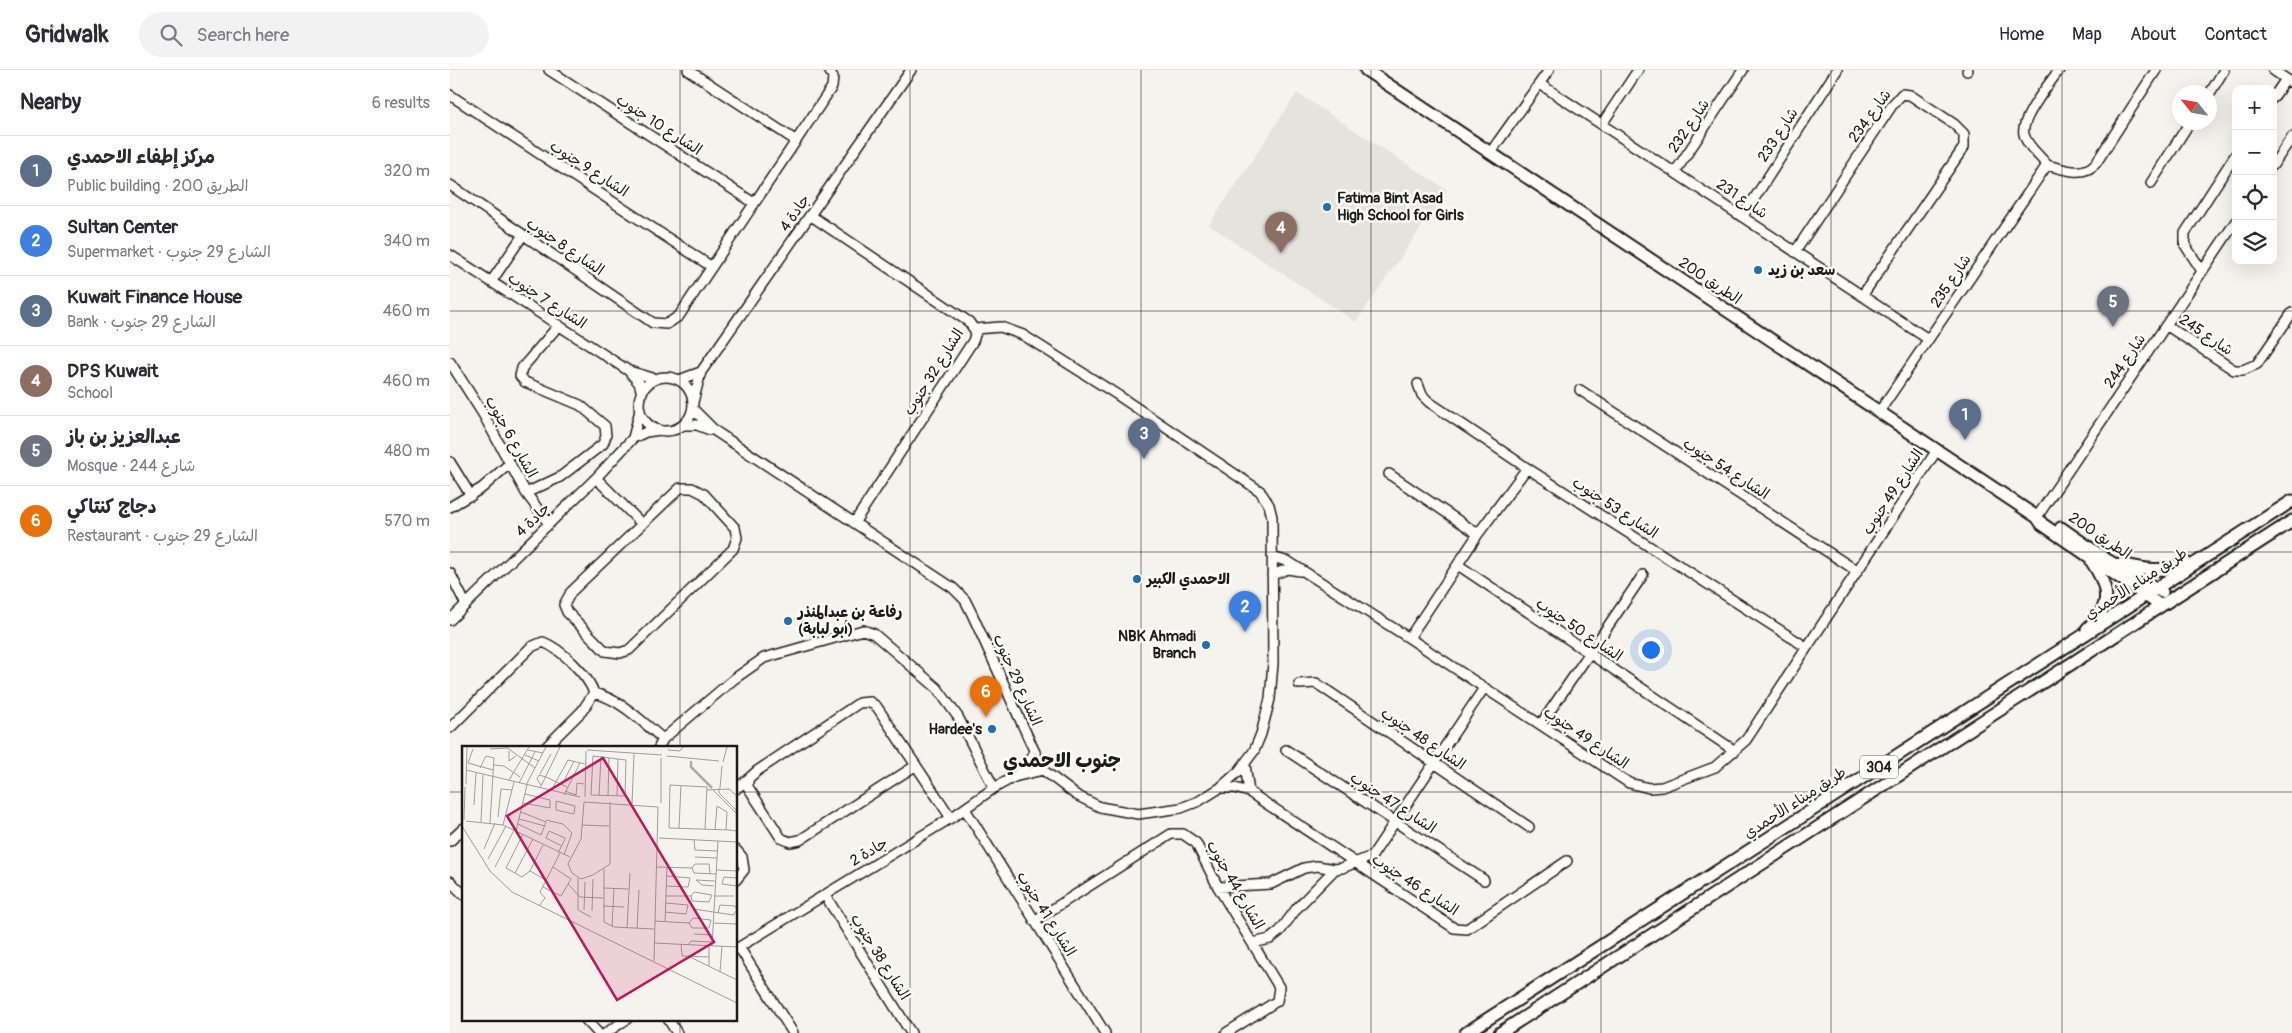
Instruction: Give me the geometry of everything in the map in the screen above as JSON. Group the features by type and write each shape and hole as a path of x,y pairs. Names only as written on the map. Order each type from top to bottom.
{"main road":[{"name":"الطريق 200","path":"1366,70 2037,517 2042,524 2088,557 2151,592"},
{"name":"طريق ميناء الأحمدي","path":"1466,1033 2292,501"},
{"name":"الطريق 200","path":"2037,517 2050,520 2166,602"},
{"name":"304","path":"1500,1033 2292,522"},
{"path":"2107,560 2138,568 2158,571 2168,570 2228,542"},
{"path":"2063,650 2094,623 2105,604 2106,589 2104,580 2088,557"}],"street":[{"name":"الشارع 10 جنوب","path":"549,70 754,203"},
{"path":"688,70 795,140"},
{"name":"جادة 4","path":"693,406 702,372 911,70"},
{"path":"1490,153 1549,70"},
{"path":"1602,124 1638,70"},
{"name":"شارع 232","path":"1675,172 1743,70"},
{"name":"شارع 233","path":"1743,216 1837,70"},
{"path":"2059,70 2028,116 2023,128 2026,138 2046,165 2078,172 2093,166 2156,70"},
{"path":"2215,85 2224,70"},
{"path":"2273,70 2289,81 2277,94"},
{"path":"712,267 832,87 831,74"},
{"name":"شارع 231","path":"1540,84 1743,216 1928,340"},
{"name":"شارع 234","path":"1795,252 1893,104 1902,94 1910,95 1954,124 1964,134 1964,147 1862,296"},
{"name":"الشارع 9 جنوب","path":"450,95 712,267"},
{"path":"2151,183 2185,130"},
{"path":"2277,159 2292,137"},
{"path":"2202,271 2187,248 2184,237 2188,226 2232,160"},
{"name":"شارع 235","path":"1880,412 2046,165"},
{"name":"الشارع 8 جنوب","path":"450,185 653,323 667,324 679,316 712,267"},
{"name":"الشارع 32 جنوب","path":"810,215 969,322 975,329 974,341 854,523"},
{"name":"شارع 244","path":"2037,517 2232,227"},
{"path":"491,282 523,235"},
{"name":"الشارع 7 جنوب","path":"450,255 629,371 656,379"},
{"name":"شارع 245","path":"2166,324 2234,370 2243,370 2257,364 2292,312"},
{"path":"526,493 560,477 603,444 606,436 605,426 580,405 525,382 520,376 522,368 559,325"},
{"name":"الشارع 29 جنوب","path":"683,425 697,425 715,431 953,588 965,600 972,614 1043,770 1076,795 1100,807 1138,814 1181,808 1199,801 1220,788 1245,765 1261,734 1270,699 1273,662 1272,517 1269,505 1260,491 1116,394 1016,331 996,326 975,329"},
{"name":"الشارع 6 جنوب","path":"451,367 483,414 526,493 549,524"},
{"name":"الشارع 7 جنوب","path":"629,371 639,383 642,393"},
{"path":"679,380 702,372"},
{"path":"672,377 679,380 686,386 693,406 683,425 668,431 660,430 647,423 640,410 642,393 650,382 656,379 672,377"},
{"name":"الشارع 53 جنوب","path":"1418,384 1429,402 1527,468 1806,647"},
{"name":"الشارع 54 جنوب","path":"1580,390 1857,571"},
{"name":"الشارع 29 جنوب","path":"693,406 715,431"},
{"name":"جادة 4","path":"633,438 640,410"},
{"name":"جادة 4","path":"450,620 596,478 633,438 646,432 660,430"},
{"name":"الشارع 49 جنوب","path":"1272,557 1289,562 1409,638 1629,783 1650,788 1662,787 1715,767 1746,740 1937,450"},
{"path":"450,462 471,496"},
{"path":"450,508 471,496 510,463"},
{"path":"1409,638 1478,534 1527,468"},
{"path":"1389,474 1478,534"},
{"path":"596,478 642,524"},
{"path":"680,488 692,488 704,494 735,528 737,538 733,549 629,650 620,653 605,651 567,612 564,605 571,592 642,524 680,488"},
{"name":"الشارع 50 جنوب","path":"1458,565 1734,751"},
{"path":"1272,572 1288,569 1303,571"},
{"path":"450,574 466,605"},
{"path":"1541,724 1644,575"},
{"path":"594,693 608,696 621,704 661,743 734,679 764,658 863,630 874,634 938,688 958,717 994,788"},
{"path":"450,728 531,647 543,642 554,646 590,682 594,693"},
{"name":"الشارع 48 جنوب","path":"1300,684 1316,683 1528,827"},
{"path":"1218,887 1271,884 1304,868 1317,866 1335,869 1356,863 1375,853 1484,688"},
{"path":"547,746 582,711 594,693"},
{"path":"738,787 757,771 859,703 870,702 877,707 951,818"},
{"name":"الشارع 47 جنوب","path":"1286,750 1484,880"},
{"name":"جادة 2","path":"1014,777 1035,752"},
{"path":"1245,765 1249,792"},
{"path":"748,779 748,787 781,838 790,842 800,840 915,766"},
{"name":"جادة 2","path":"738,948 951,818 994,788 1014,777 1043,770"},
{"name":"الشارع 46 جنوب","path":"1220,788 1235,788 1249,792 1454,928 1467,929 1567,861"},
{"name":"الشارع 41 جنوب","path":"965,809 1100,1031"},
{"path":"450,841 462,830"},
{"name":"الشارع 44 جنوب","path":"1034,921 1171,834 1183,834 1196,843 1218,887 1279,987 1280,994 1277,1001 1229,1032"},
{"path":"738,852 742,857 744,870 738,878"},
{"path":"1253,944 1270,939 1280,931 1297,908 1335,869"},
{"path":"450,881 462,893"},
{"name":"الشارع 38 جنوب","path":"825,895 911,1033"},
{"path":"738,948 793,1033"},
{"path":"586,1020 598,1033"},
{"path":"606,1033 626,1020"},
{"path":"669,1020 677,1033"}],"shaded area":[{"name":"Fatima Bint Asad High School for Girls","path":"1297,93 1447,190 1356,322 1209,225"}],"place":[{"name":"Fatima Bint Asad High School for Girls","path":"1327,207"},
{"name":"DPS Kuwait","path":"1281,253"},
{"name":"سعد بن زيد","path":"1758,270"},
{"name":"عبدالعزيز بن باز","path":"2113,327"},
{"name":"مركز إطفاء الاحمدي","path":"1965,440"},
{"name":"Kuwait Finance House","path":"1144,459"},
{"name":"الاحمدي الكبير","path":"1137,579"},
{"name":"رفاعة بن عبدالمنذر (أبو لبابة)","path":"788,621"},
{"name":"Sultan Center","path":"1245,632"},
{"name":"NBK Ahmadi Branch","path":"1206,645"},
{"name":"دجاج كنتاكي","path":"986,717"},
{"name":"Hardee's","path":"992,729"}],"district":[{"name":"جنوب الاحمدي","path":"1062,760"}]}
